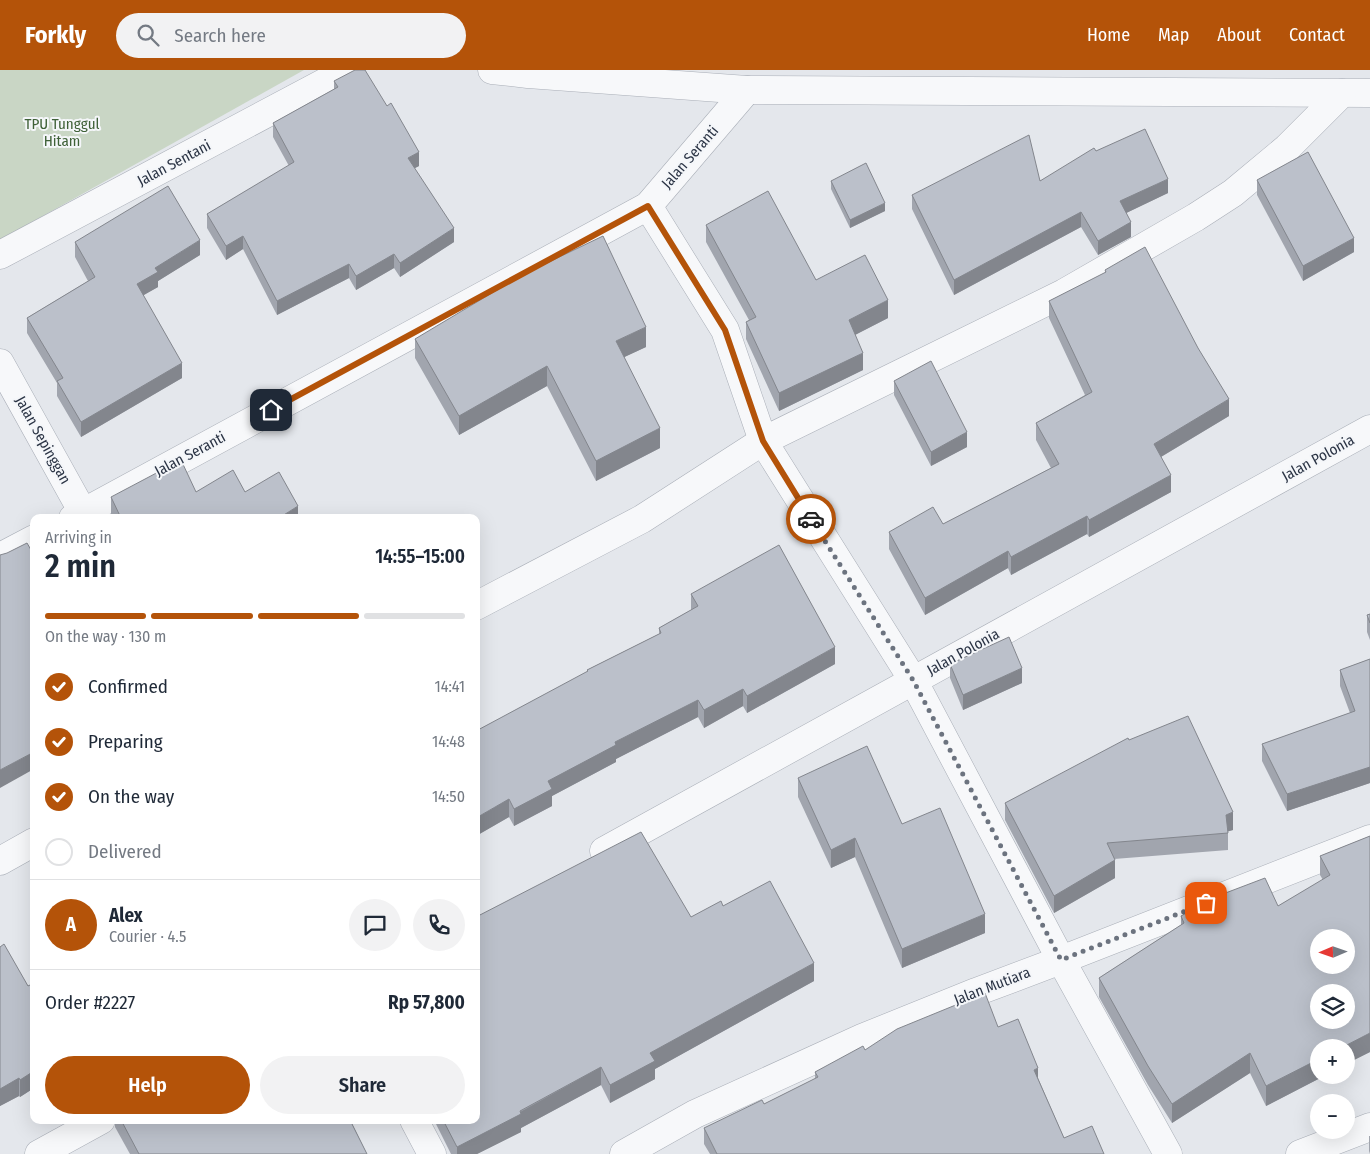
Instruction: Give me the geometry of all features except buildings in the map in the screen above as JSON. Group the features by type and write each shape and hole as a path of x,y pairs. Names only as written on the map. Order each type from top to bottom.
{"street":[{"name":"Jalan Sentani","path":"0,255 348,70"},
{"path":"492,70 747,90 1370,93"},
{"name":"Jalan Seranti","path":"85,514 648,206 747,90"},
{"path":"480,604 642,519 763,441 1064,294 1196,217 1233,193 1287,148 1342,93"},
{"path":"648,206 725,330 763,441 913,680 1061,960 1168,1154"},
{"name":"Jalan Sepinggan","path":"0,363 80,514"},
{"name":"Jalan Polonia","path":"581,863 643,831 1370,429"},
{"path":"0,557 30,541"},
{"name":"Jalan Mutiara","path":"624,1154 695,1114 862,1038 1370,839"},
{"path":"0,862 30,844"},
{"path":"39,1154 94,1124"},
{"path":"416,1124 432,1154"},
{"path":"1300,1154 1370,1127"}],"green space":[{"name":"TPU Tunggul Hitam","path":"0,70 304,70 0,240"}],"way so far":[{"path":"811,519 913,680 1061,960 1206,903"}],"route":[{"path":"271,410 648,206 725,330 763,441 811,519"}]}
